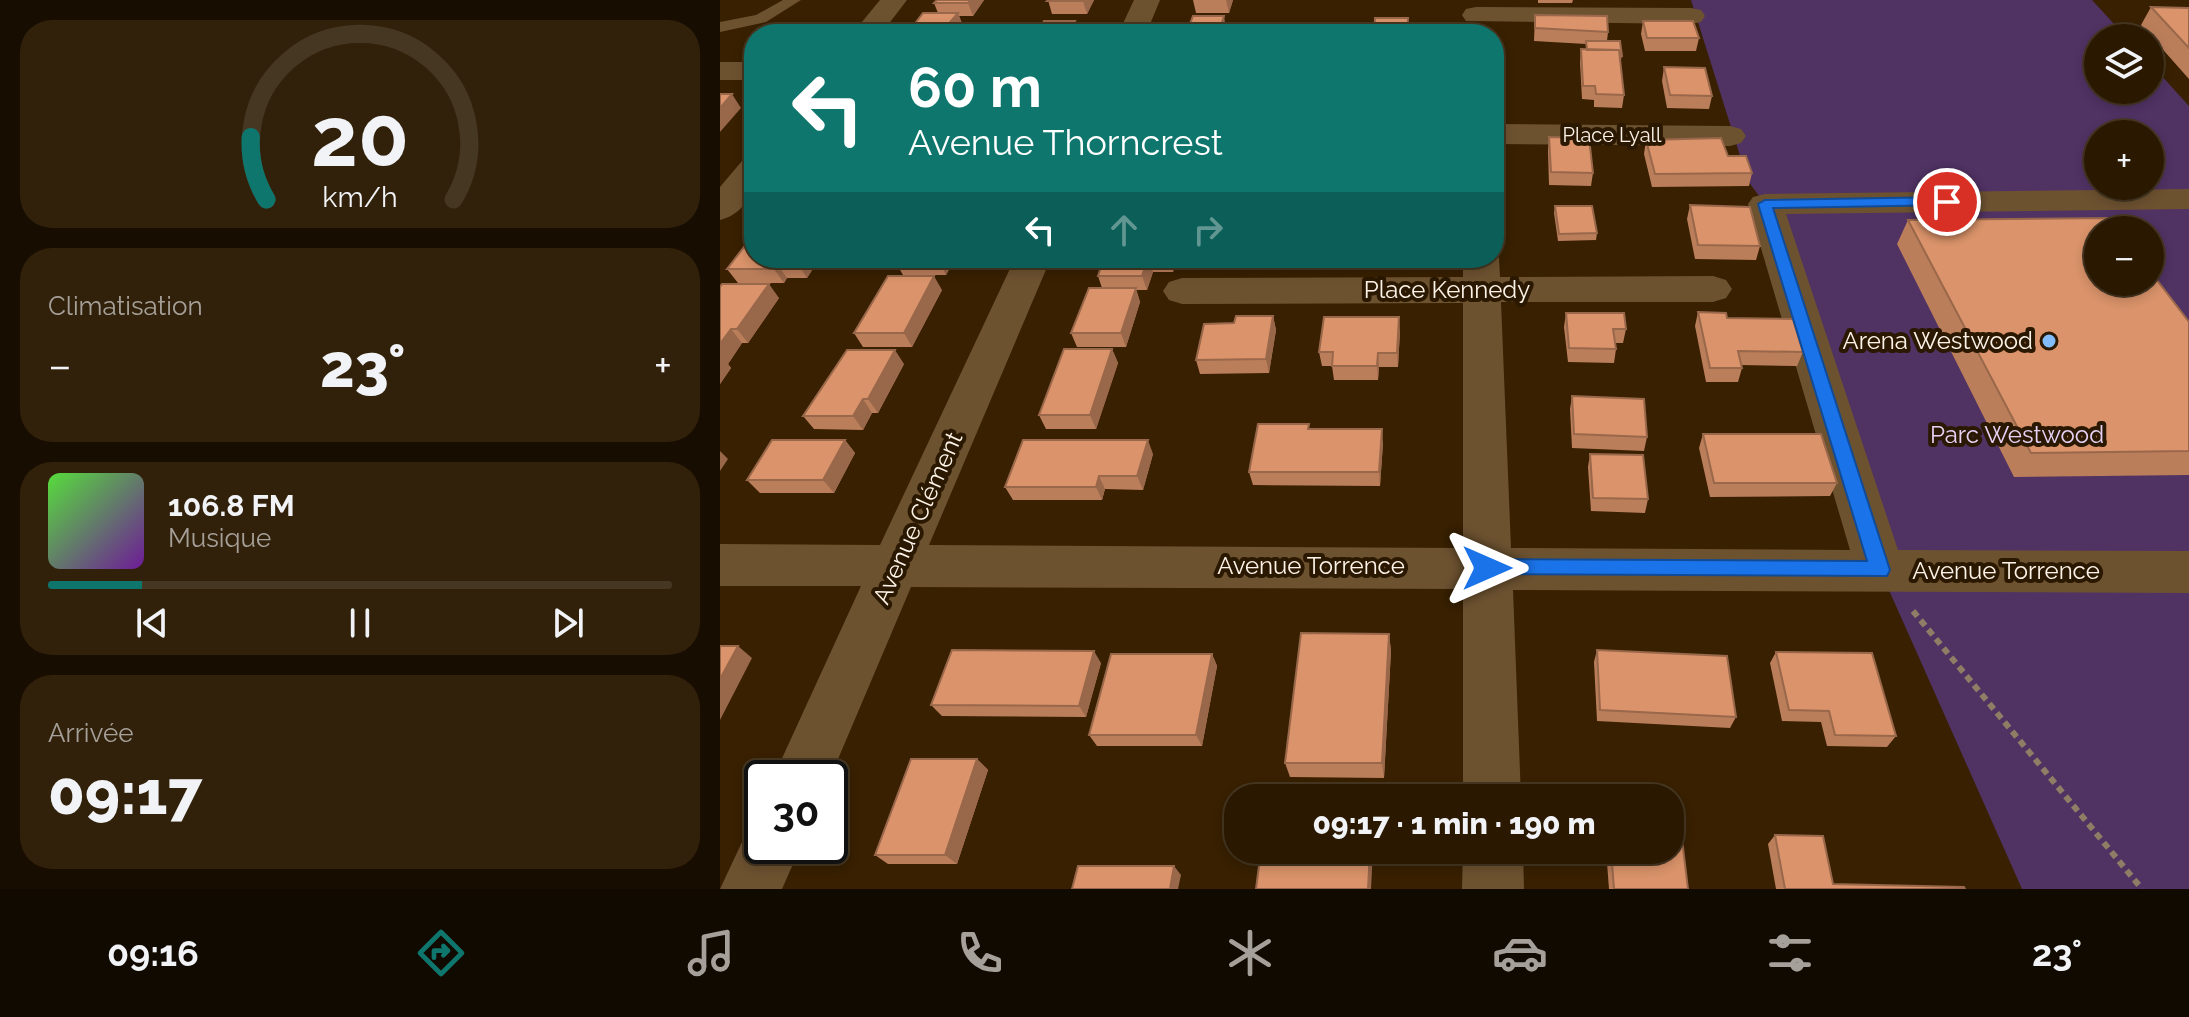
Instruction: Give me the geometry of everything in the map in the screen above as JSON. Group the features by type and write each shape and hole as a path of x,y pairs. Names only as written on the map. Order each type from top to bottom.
{"street":[{"path":"874,24 894,0"},
{"path":"1136,24 1147,0"},
{"path":"1476,16 1691,16"},
{"path":"720,71 744,71"},
{"name":"Place Lyall","path":"1504,134 1730,136"},
{"path":"720,209 744,180"},
{"path":"1880,570 1765,204 2189,199"},
{"name":"Avenue Clément","path":"809,760 1029,268"},
{"path":"1481,274 1492,784"},
{"name":"Place Kennedy","path":"1182,291 1481,274 1713,289"},
{"name":"Avenue Torrence","path":"720,565 898,563 2189,572"},
{"path":"751,889 763,864"},
{"path":"1493,864 1493,889"}],"lane":[{"path":"720,27 761,19 794,0"}],"path":[{"path":"1880,570 2142,889"}],"green space":[{"name":"Parc Westwood","path":"1691,0 2092,0 2114,24 2084,24 2084,104 2164,104 2164,78 2189,106 2189,889 2022,889 1880,570 1765,204 1748,181"}],"building":[{"path":"937,0 970,0 968,3 934,3"},
{"path":"2151,7 2189,8 2189,48"},
{"path":"923,13 958,13 949,24 915,24"},
{"path":"1535,15 1607,16 1608,32 1535,28"},
{"path":"1193,16 1224,16 1221,24 1190,24"},
{"path":"1375,18 1408,18 1408,24 1375,24"},
{"path":"1044,21 1075,21 1073,24 1042,24"},
{"path":"1643,21 1693,21 1699,38 1647,38"},
{"path":"1586,41 1620,41 1622,56 1619,50 1587,50"},
{"path":"1581,49 1619,50 1624,95 1596,94 1595,86 1583,86"},
{"path":"1664,67 1705,68 1712,96 1670,95"},
{"path":"720,94 732,94 720,108"},
{"path":"1549,137 1589,138 1593,173 1551,172"},
{"path":"1721,138 1728,156 1746,156 1752,173 1655,174 1646,140"},
{"path":"1690,205 1750,207 1760,246 1698,245"},
{"path":"1555,206 1592,206 1597,233 1559,234"},
{"path":"2084,218 2084,296 2164,296 2164,289 2189,322 2189,451 2031,453 1908,220"},
{"path":"744,247 744,268 775,268 774,269 727,269"},
{"path":"1101,268 1145,268 1142,276 1098,276"},
{"path":"888,276 934,276 904,333 854,333"},
{"path":"722,284 769,284 737,329 731,329 720,344 720,287"},
{"path":"1089,288 1136,288 1121,333 1071,333"},
{"path":"1698,312 1726,313 1727,318 1793,319 1803,352 1738,351 1742,368 1710,368"},
{"path":"1566,313 1624,313 1626,329 1613,329 1616,349 1569,348"},
{"path":"1236,316 1273,316 1266,359 1196,360 1204,324 1234,323"},
{"path":"1324,317 1399,317 1397,353 1378,353 1377,366 1332,366 1333,352 1319,352"},
{"path":"1064,349 1112,349 1090,415 1039,415"},
{"path":"847,350 895,350 868,399 863,399 853,416 803,416"},
{"path":"1572,396 1644,399 1647,437 1574,434"},
{"path":"1258,424 1309,424 1308,429 1382,429 1379,472 1249,472"},
{"path":"1703,434 1821,434 1837,483 1714,483"},
{"path":"772,440 845,440 823,480 747,480"},
{"path":"1023,440 1148,440 1137,476 1099,476 1096,487 1005,487"},
{"path":"1590,454 1643,455 1648,499 1593,498"},
{"path":"1301,633 1389,634 1382,763 1285,763"},
{"path":"720,646 738,646 720,679"},
{"path":"952,650 1094,651 1079,706 931,705"},
{"path":"1597,650 1727,656 1736,717 1600,710"},
{"path":"1776,652 1872,653 1896,736 1835,735 1829,711 1789,710"},
{"path":"1111,654 1212,654 1196,735 1089,735"},
{"path":"911,759 977,759 945,855 875,855"},
{"path":"1775,835 1823,836 1833,884 1965,889 1785,889"},
{"path":"1684,856 1688,889 1614,889 1612,864 1684,864"},
{"path":"1259,864 1369,864 1368,889 1256,889"},
{"path":"1078,866 1174,866 1170,889 1072,889"}],"place":[{"name":"Arena Westwood","path":"2049,341"}],"route":[{"path":"1487,568 1880,570 1765,204 1947,202"}]}
